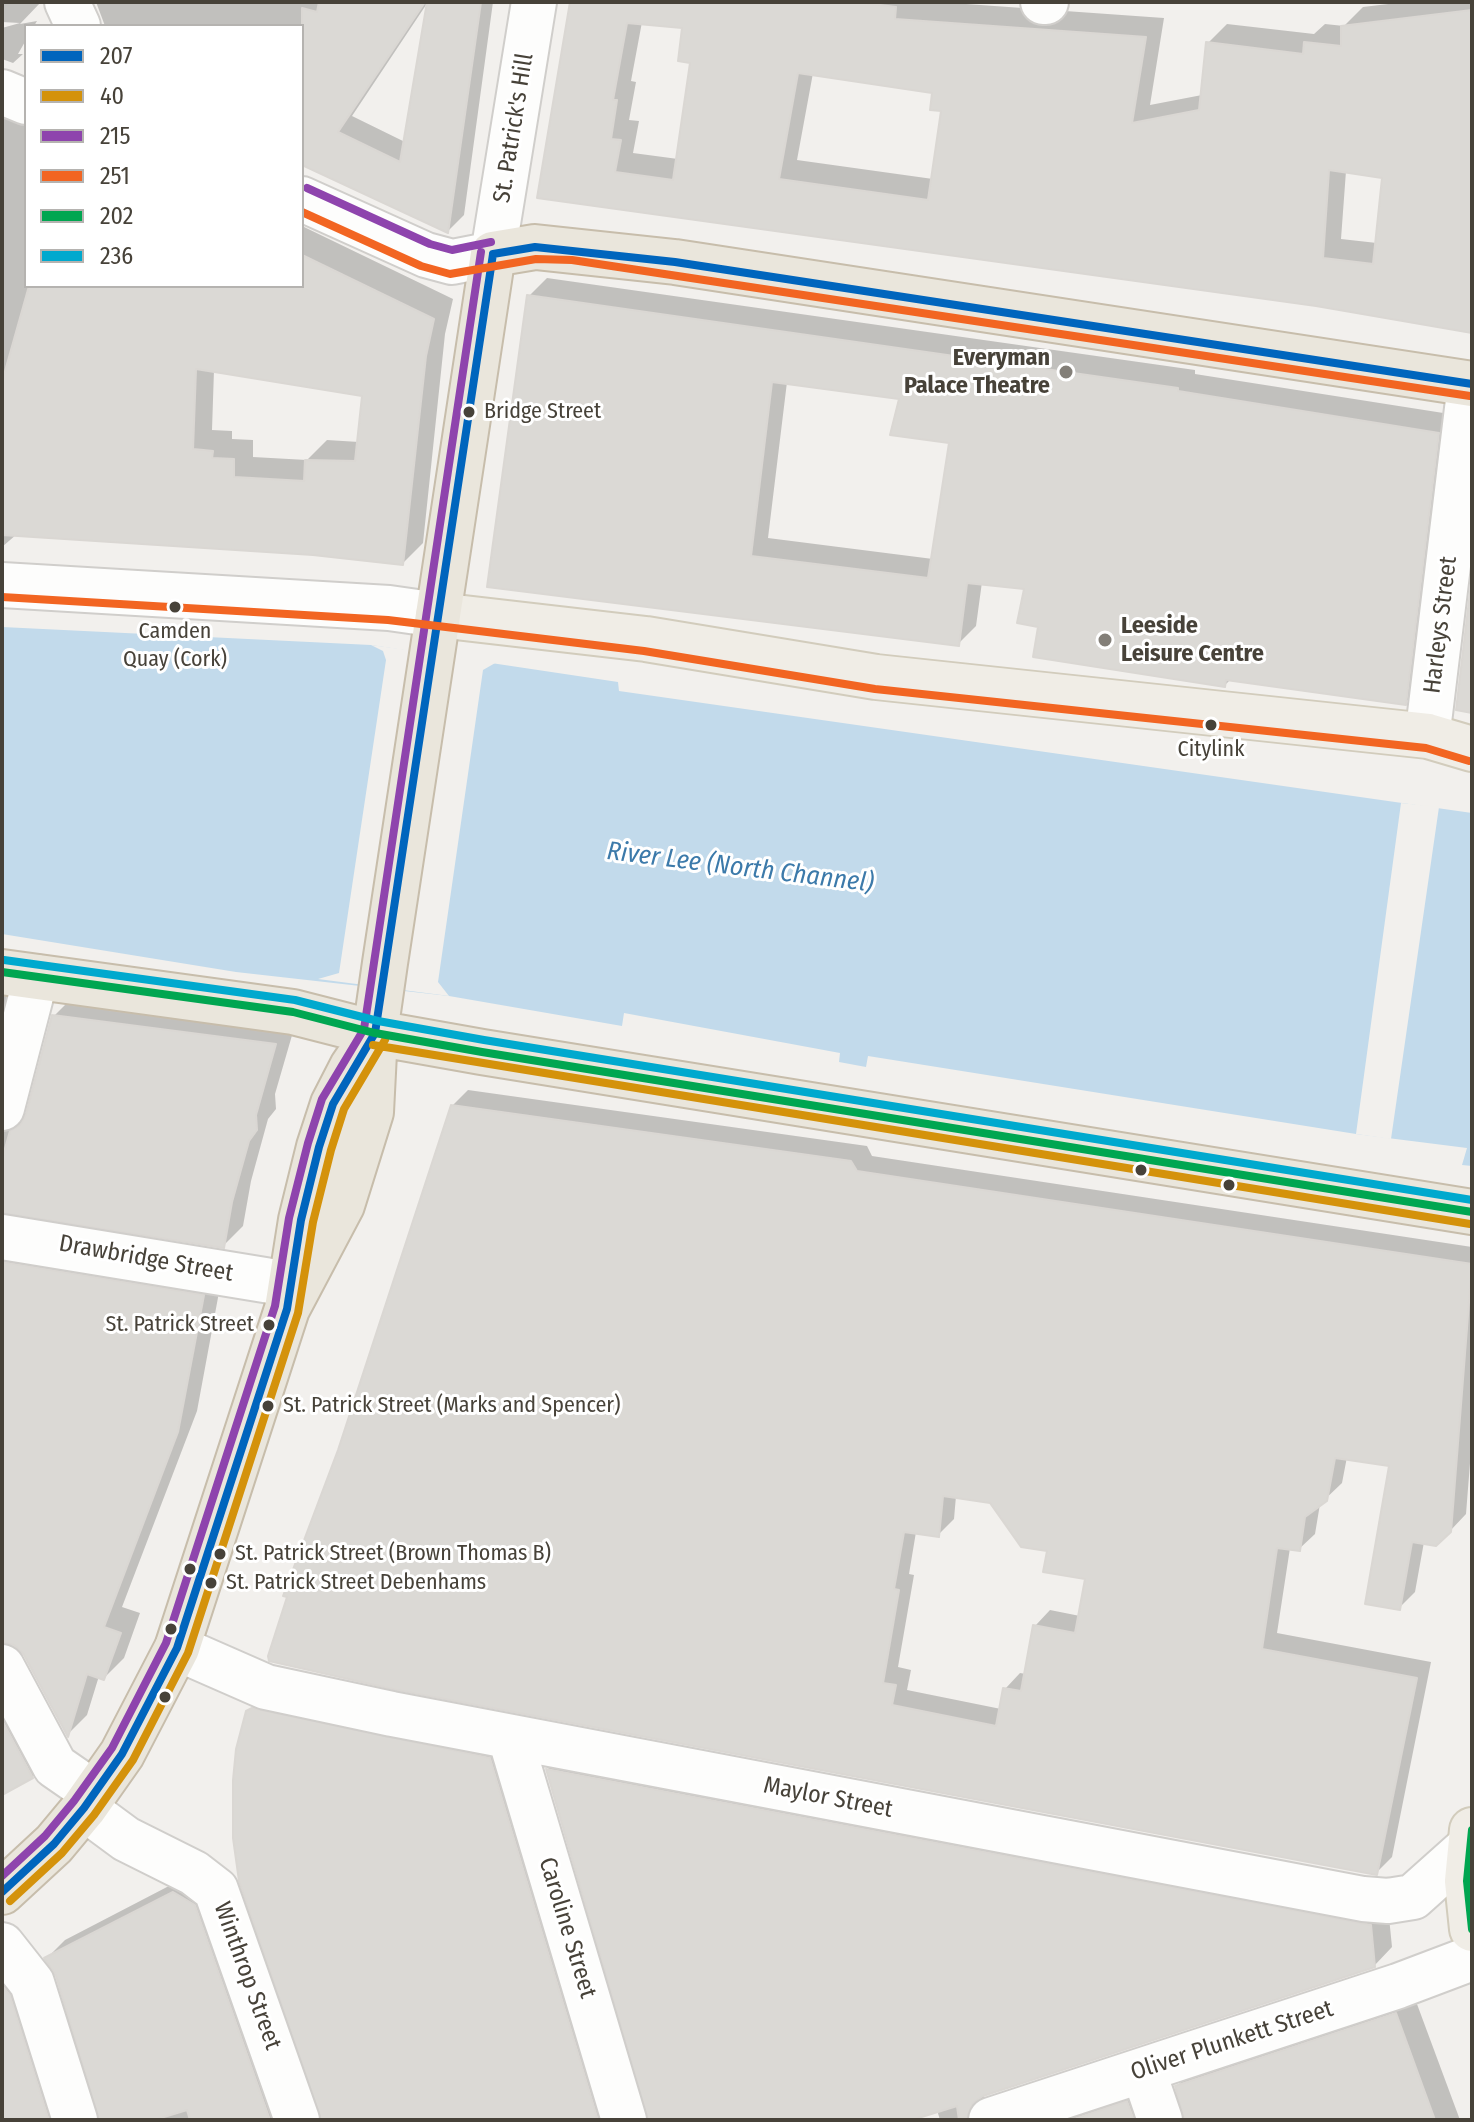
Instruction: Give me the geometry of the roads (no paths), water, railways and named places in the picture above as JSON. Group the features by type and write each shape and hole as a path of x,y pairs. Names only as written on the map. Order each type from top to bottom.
{"highway":[{"path":"2,1892 54,1844 89,1800 136,1729 177,1648 288,1296 323,1132 352,1067 375,1033 493,254 535,247 660,260 1471,384"},
{"path":"19,974 293,1012 375,1033 1472,1212"}],"main road":[{"path":"434,634 646,639 876,677 1428,736 1472,749"},
{"path":"1471,1838 1467,1881 1472,1929"}],"street":[{"path":"67,2 77,24"},
{"name":"St. Patrick's Hill","path":"493,254 534,2"},
{"path":"2,92 24,101"},
{"path":"304,200 426,255 452,262 493,254"},
{"name":"Harleys Street","path":"1429,722 1471,384"},
{"path":"2,585 389,608 434,634"},
{"path":"2,1108 19,974"},
{"name":"Drawbridge Street","path":"2,1237 288,1296"},
{"name":"Maylor Street","path":"177,1648 266,1687 510,1737 1363,1899 1388,1901 1413,1897 1471,1838"},
{"name":"Winthrop Street","path":"2,1667 55,1766 126,1839 194,1873 216,1890 297,2120"},
{"name":"Caroline Street","path":"510,1737 624,2120"},
{"path":"2,1945 32,1983 75,2120"},
{"name":"Oliver Plunkett Street","path":"991,2120 1370,1995 1472,1958"},
{"path":"1143,2070 1160,2120"}],"water":[{"name":"River Lee (North Channel)","path":"2,627 371,645 618,682 619,691 1472,813 1472,1166 1462,1165 1467,1148 1356,1134 868,1056 866,1067 839,1062 840,1053 624,1013 622,1026 449,996 236,972 2,934"}],"place":[{"name":"Everyman Palace Theatre","path":"1066,372"},
{"name":"Bridge Street","path":"469,412"},
{"name":"Camden Quay (Cork)","path":"175,607"},
{"name":"Leeside Leisure Centre","path":"1105,640"},
{"name":"Citylink","path":"1211,725"},
{"name":"St. Patrick Street","path":"269,1325"},
{"name":"St. Patrick Street (Marks and Spencer)","path":"268,1406"},
{"name":"St. Patrick Street (Brown Thomas B)","path":"220,1554"},
{"name":"St. Patrick Street Debenhams","path":"211,1583"}]}
